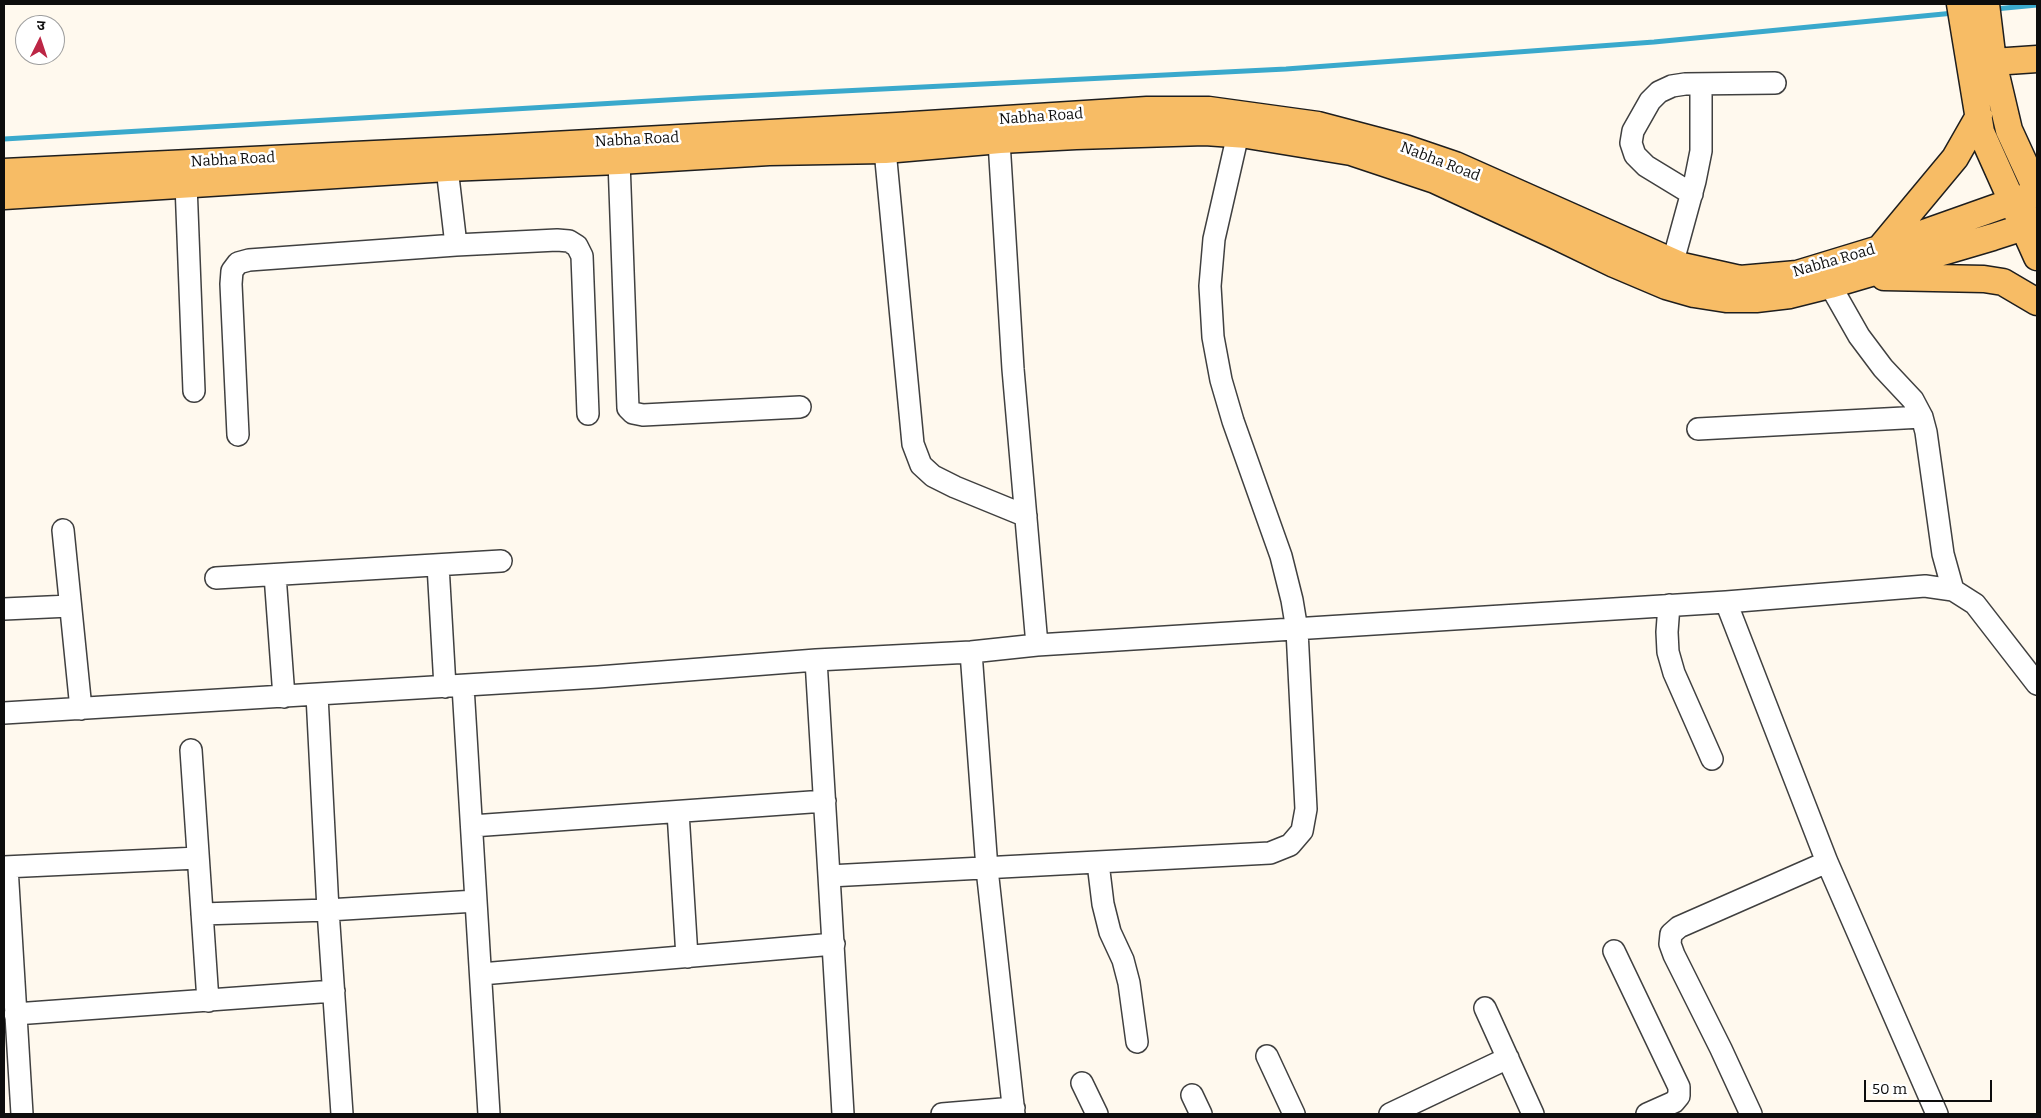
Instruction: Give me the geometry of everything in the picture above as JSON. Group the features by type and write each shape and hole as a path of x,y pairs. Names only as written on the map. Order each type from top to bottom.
{"main road":[{"path":"1971,10 1993,62 2010,130 2037,192"},
{"path":"1971,10 1979,116 1982,132 2013,201 2031,224 2037,257"},
{"path":"1993,62 2037,59"},
{"name":"Nabha Road","path":"4,196 447,168 619,161 769,152 885,150 999,130 1147,110 1209,110 1318,125 1406,148 1455,165 1669,274 1694,294 1726,299 1756,299 1790,295 1861,276 2031,224"},
{"path":"1879,249 1955,158 1979,116"},
{"name":"Nabha Road","path":"4,172 498,148 999,130 1238,134 1351,152 1435,180 1614,264 1669,274 1712,273 1740,279 1797,274 1879,249 2037,192"},
{"path":"1861,276 1984,279 2003,282 2037,302"}],"street":[{"path":"1692,194 1646,166 1635,155 1631,143 1633,130 1650,101 1659,92 1672,86 1775,83"},
{"path":"1669,274 1692,194 1701,151 1701,84"},
{"path":"999,130 1014,369 1036,645"},
{"path":"829,876 1270,853 1290,845 1302,831 1306,809 1297,630 1281,556 1233,421 1221,380 1213,337 1210,286 1214,239 1238,134"},
{"path":"885,150 913,444 921,464 933,476 1026,516"},
{"path":"619,161 628,408 633,414 643,415 800,407"},
{"path":"447,168 456,245"},
{"path":"186,184 194,391"},
{"path":"238,435 231,284 232,271 238,263 249,260 456,245 557,240 569,241 577,246 582,256 588,414"},
{"path":"1830,285 1859,336 1883,368 1913,400 1922,417 1926,432 1943,554 1953,590"},
{"path":"1698,429 1922,417"},
{"path":"63,530 81,709"},
{"path":"216,578 501,561"},
{"path":"438,565 472,826 490,1114"},
{"path":"275,575 284,697"},
{"path":"4,713 317,695 816,660 971,652 1036,645 1726,602 1925,586 1953,590 1975,604 2037,684"},
{"path":"1726,602 1827,862 1937,1114"},
{"path":"1669,605 1668,652 1674,673 1712,758"},
{"path":"4,609 70,606"},
{"path":"942,1114 1014,1111 987,869 971,652"},
{"path":"816,660 844,1114"},
{"path":"317,695 328,910 342,1114"},
{"path":"191,750 208,1001"},
{"path":"472,826 825,801"},
{"path":"678,812 687,956"},
{"path":"22,1114 5,867 198,858"},
{"path":"1751,1114 1674,955 1670,944 1671,934 1679,927 1827,862"},
{"path":"1098,863 1103,904 1110,932 1123,960 1129,983 1137,1042"},
{"path":"202,914 328,910 476,901"},
{"path":"481,974 834,944"},
{"path":"1614,951 1679,1087 1679,1096 1674,1102 1648,1114"},
{"path":"15,1014 334,991"},
{"path":"1485,1008 1533,1114"},
{"path":"1266,1056 1294,1114"},
{"path":"1390,1114 1508,1058"},
{"path":"1082,1083 1097,1114"}],"waterway":[{"path":"1995,9 2037,5"},
{"path":"4,139 701,98 1286,69 1654,42 1954,13"}]}
